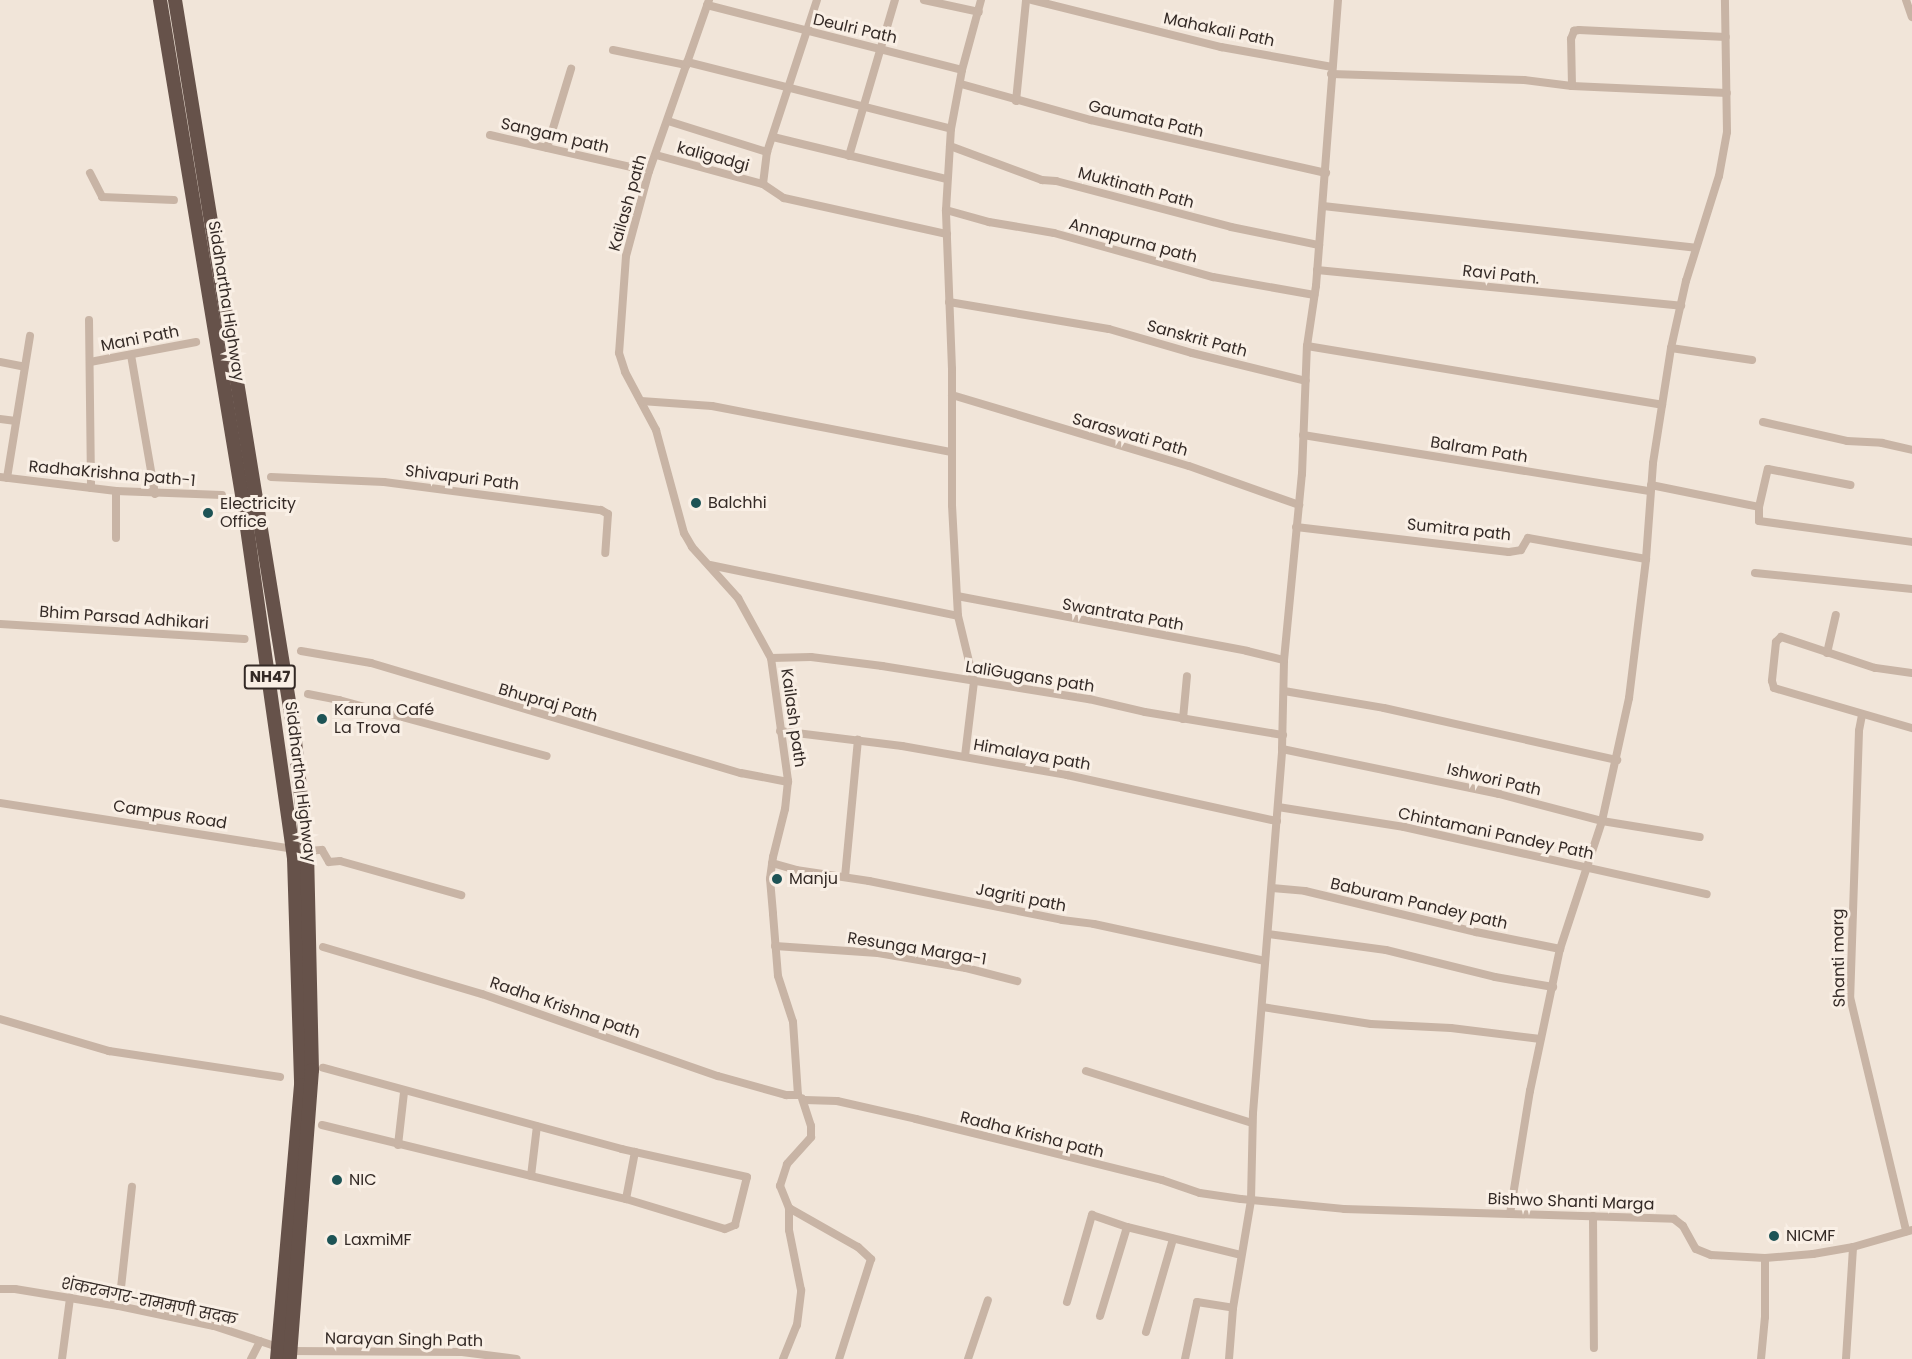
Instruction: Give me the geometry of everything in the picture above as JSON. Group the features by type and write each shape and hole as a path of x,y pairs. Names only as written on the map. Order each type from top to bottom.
{"highway":[{"name":"Siddhartha Highway","path":"160,0 244,507 293,849 302,1086 284,1354"},
{"name":"Siddhartha Highway","path":"175,0 294,732 308,851 312,1070 284,1354"}],"street":[{"path":"763,184 767,152 817,0"},
{"path":"849,156 895,0"},
{"path":"924,0 978,12"},
{"path":"965,756 974,682 958,615 946,210 951,129 962,70 981,0"},
{"path":"1016,101 1026,0"},
{"name":"Mahakali Path","path":"1032,0 1331,70 1524,80 1572,86 1727,93"},
{"path":"1228,1359 1233,1308 1251,1200 1252,1123 1283,735 1284,660 1299,504 1307,346 1320,245 1331,70 1338,0"},
{"path":"1510,1214 1540,1039 1560,949 1602,821 1629,698 1646,559 1651,488 1671,348 1696,248 1711,204 1727,132 1725,0"},
{"path":"1906,0 1912,17"},
{"name":"Deulri Path","path":"708,2 807,32 962,70"},
{"name":"Kailash path","path":"708,2 649,171 626,256 619,353 625,372 656,430 684,532 692,547 738,598 771,658 788,782 785,809 770,879 775,946 778,976 793,1022 802,1097 811,1137 787,1164 781,1177 780,1186 789,1208"},
{"path":"1572,86 1571,39 1574,31 1726,37"},
{"path":"613,50 686,63 951,129"},
{"path":"547,148 571,69"},
{"name":"Gaumata Path","path":"961,84 1016,101 1326,173"},
{"path":"668,121 767,152"},
{"name":"Sangam path","path":"490,135 649,171"},
{"path":"773,136 947,179"},
{"name":"Muktinath Path","path":"950,146 1042,180 1056,181 1230,227 1320,245"},
{"name":"kaligadgi","path":"656,155 763,184 784,198 947,234"},
{"path":"90,173 102,197 174,200"},
{"path":"1323,206 1696,248"},
{"name":"Annapurna path","path":"946,210 988,222 1054,233 1213,277 1314,295"},
{"name":"Ravi Path.","path":"1317,270 1682,306"},
{"name":"Sanskrit Path","path":"949,302 1081,324 1306,381"},
{"path":"89,320 91,488"},
{"path":"3,477 16,421 30,336"},
{"name":"Mani Path","path":"90,362 196,342"},
{"path":"1307,346 1662,405"},
{"path":"1671,348 1752,360"},
{"path":"131,355 155,494"},
{"path":"0,362 25,367"},
{"name":"Saraswati Path","path":"951,395 1189,466 1299,504"},
{"path":"641,400 712,406 952,452"},
{"path":"0,418 16,421"},
{"path":"1763,422 1847,441 1882,443 1912,450"},
{"name":"Balram Path","path":"1303,435 1651,488 1760,507"},
{"path":"1850,485 1767,469 1759,521 1912,542"},
{"name":"RadhaKrishna path-1","path":"3,477 155,494 222,495"},
{"name":"Shivapuri Path","path":"271,477 384,482 601,510 608,514 605,553"},
{"path":"116,490 116,538"},
{"name":"Sumitra path","path":"1296,527 1509,552 1521,549 1528,538 1646,559"},
{"path":"707,565 958,615"},
{"path":"1755,573 1912,589"},
{"name":"Swantrata Path","path":"957,596 1284,660"},
{"path":"1827,652 1836,615"},
{"name":"Bhim Parsad Adhikari","path":"0,624 246,639"},
{"path":"1912,673 1875,668 1778,638 1772,687 1912,728"},
{"name":"Bhupraj Path","path":"301,651 370,663 741,773 788,782"},
{"name":"LaliGugans path","path":"771,658 832,660 1089,699 1184,719 1283,735"},
{"path":"1184,719 1187,676"},
{"path":"1284,691 1384,708 1617,760"},
{"path":"308,694 339,700 547,756"},
{"name":"Shanti marg","path":"1862,715 1859,731 1852,879 1850,997 1909,1230"},
{"name":"Himalaya path","path":"780,731 965,756 1140,789 1277,821"},
{"path":"845,877 858,740"},
{"name":"Ishwori Path","path":"1282,749 1498,794 1602,821 1700,837"},
{"name":"Campus Road","path":"0,803 293,849 322,850 329,862 340,861 461,895"},
{"name":"Chintamani Pandey Path","path":"1278,807 1404,828 1707,894"},
{"name":"Jagriti path","path":"772,863 796,870 845,877 1094,924 1265,961"},
{"name":"Baburam Pandey path","path":"1272,888 1305,891 1476,932 1560,949"},
{"path":"1268,934 1386,950 1495,978 1553,987"},
{"name":"Resunga Marga-1","path":"775,946 878,953 966,968 1017,981"},
{"name":"Radha Krishna path","path":"323,947 482,994 718,1076 786,1095 802,1097"},
{"path":"1262,1007 1371,1024 1450,1028 1540,1039"},
{"path":"0,1019 110,1051 280,1077"},
{"path":"322,1125 626,1199 725,1229 735,1225 747,1177 635,1152 404,1092 323,1068"},
{"path":"1086,1071 1252,1123"},
{"path":"398,1145 404,1092"},
{"name":"Radha Krisha path","path":"802,1097 837,1101 1162,1180 1200,1193 1251,1200"},
{"path":"531,1176 537,1126"},
{"path":"626,1199 635,1152"},
{"path":"119,1306 132,1187"},
{"name":"Bishwo Shanti Marga","path":"1251,1200 1344,1209 1674,1220 1683,1226 1696,1249 1711,1255 1765,1258 1853,1247 1909,1230"},
{"path":"783,1359 797,1325 801,1303 800,1284 789,1230 789,1208 858,1247 871,1259 839,1359"},
{"path":"1067,1302 1092,1215 1127,1227 1241,1256"},
{"path":"1593,1216 1596,1315 1594,1348"},
{"path":"1100,1316 1127,1227"},
{"path":"1146,1332 1173,1239"},
{"path":"1846,1359 1853,1247"},
{"path":"1761,1359 1765,1317 1765,1258"},
{"name":"शंकरनगर-राममणी सदक","path":"0,1289 15,1289 119,1306 214,1326 260,1341 284,1354"},
{"path":"62,1359 70,1298"},
{"path":"968,1359 988,1300"},
{"path":"1185,1359 1197,1302 1233,1308"},
{"path":"251,1359 260,1341"},
{"name":"Narayan Singh Path","path":"284,1354 462,1352 517,1359"}],"place":[{"name":"Balchhi","path":"696,503"},
{"name":"Electricity Office","path":"208,513"},
{"name":"Karuna Café La Trova","path":"322,719"},
{"name":"Manju","path":"777,879"},
{"name":"NIC","path":"337,1180"},
{"name":"NICMF","path":"1774,1236"},
{"name":"LaxmiMF","path":"332,1240"}]}
